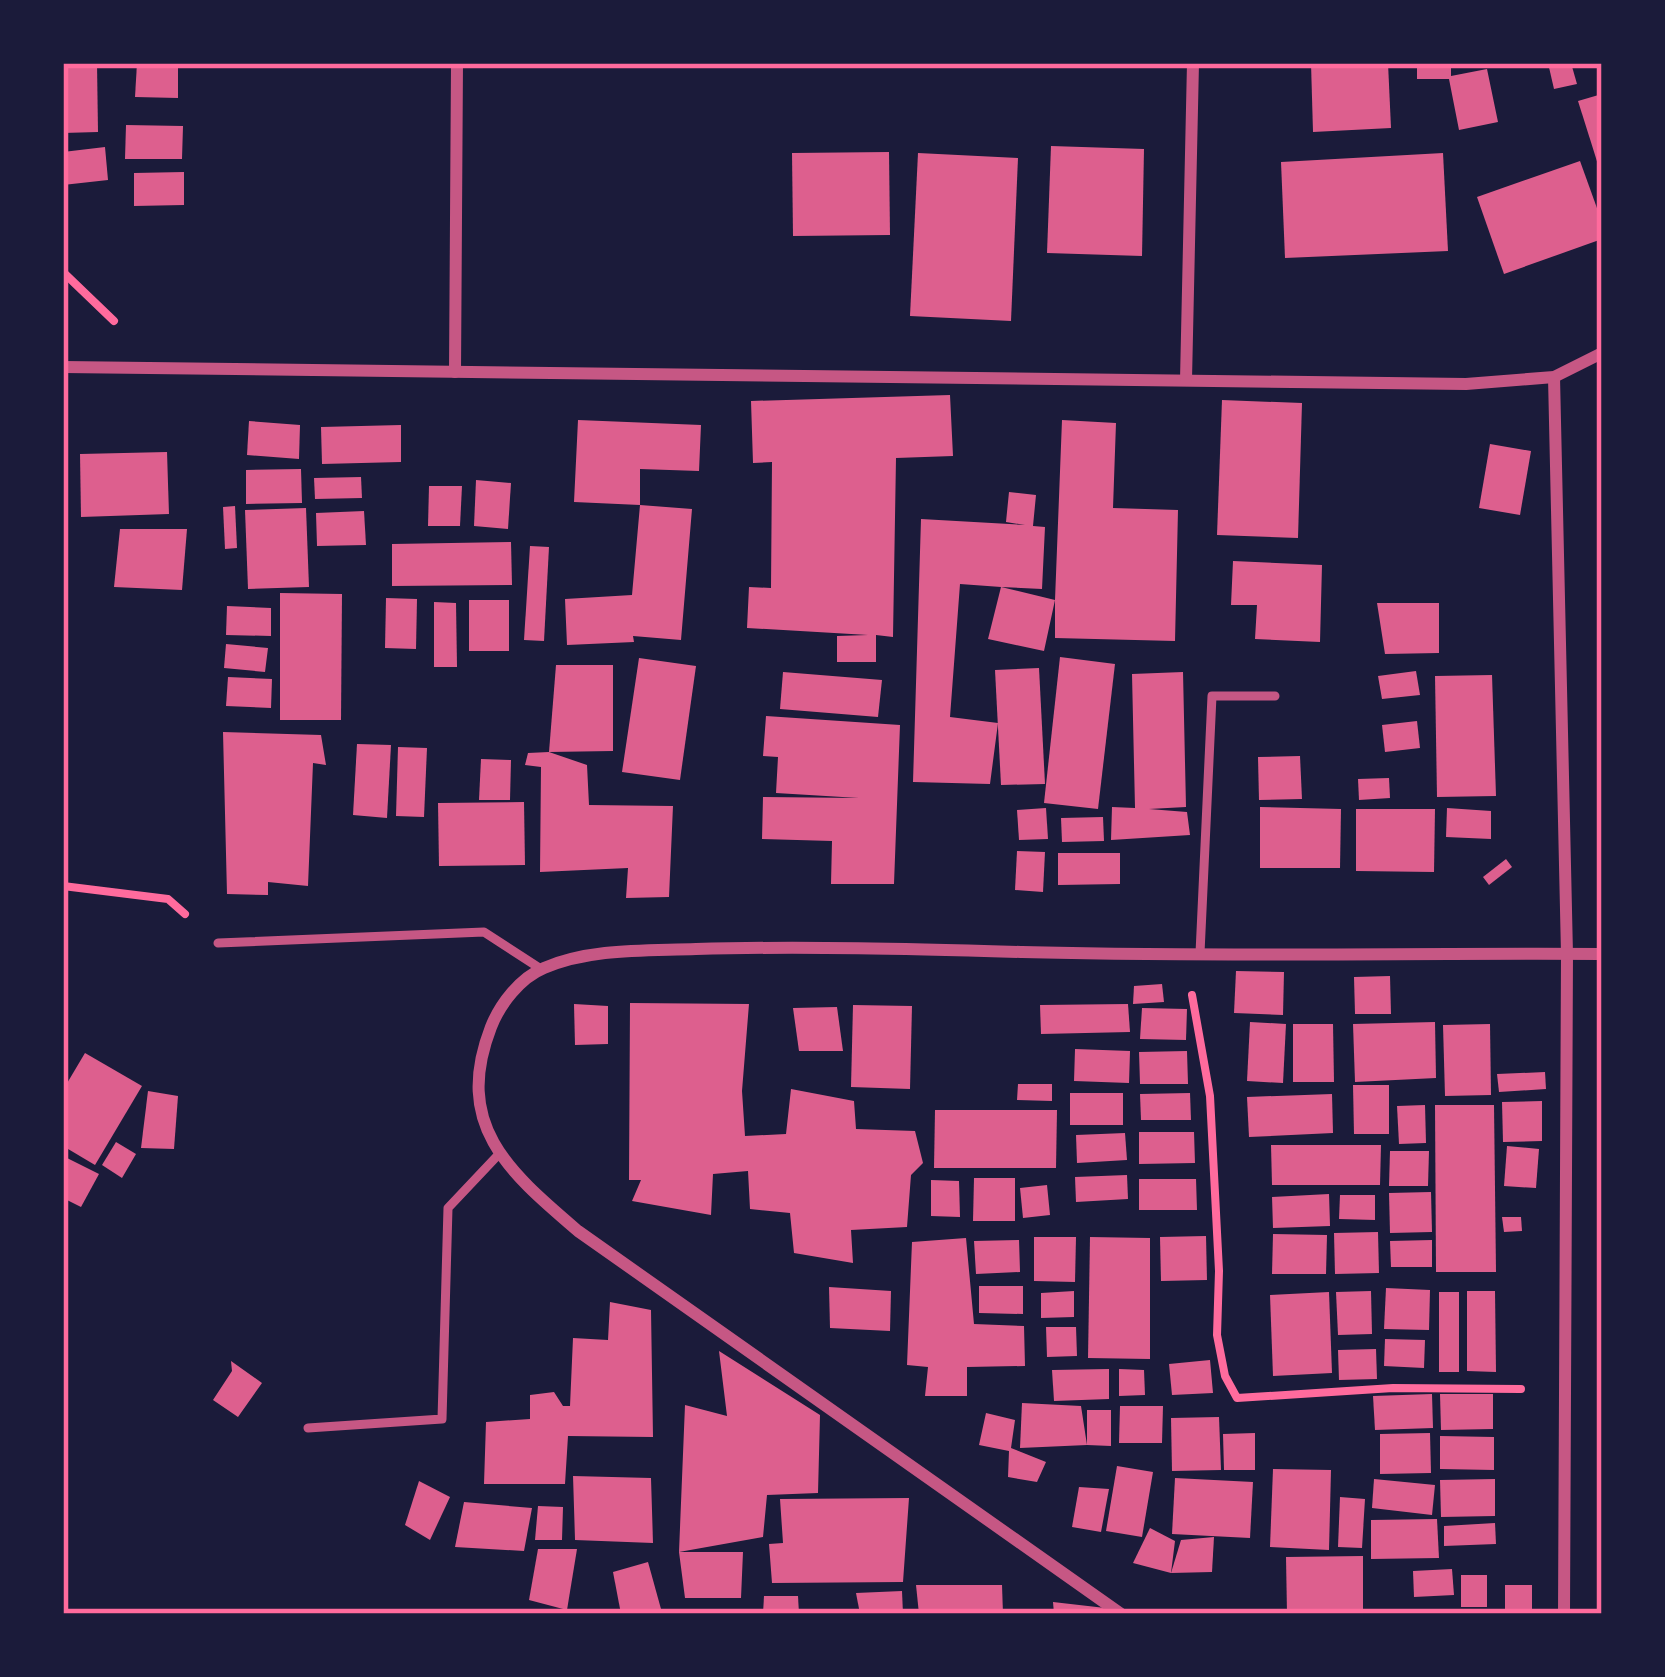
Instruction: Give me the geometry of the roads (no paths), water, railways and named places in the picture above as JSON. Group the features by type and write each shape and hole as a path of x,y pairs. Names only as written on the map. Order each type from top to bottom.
{"street":[{"path":"455,372 457,63"},
{"path":"1186,380 1193,63"},
{"path":"63,367 1466,384 1554,377 1602,353"},
{"path":"1554,377 1567,954 1564,1614"},
{"path":"1121,1614 578,1231 500,1154 477,1111 477,1064 500,1004 541,969 609,952 726,948 1602,954"}],"lane":[{"path":"1200,953 1212,696 1275,696"},
{"path":"218,943 484,932 541,969"},
{"path":"308,1428 442,1419 448,1208 500,1154"}]}
